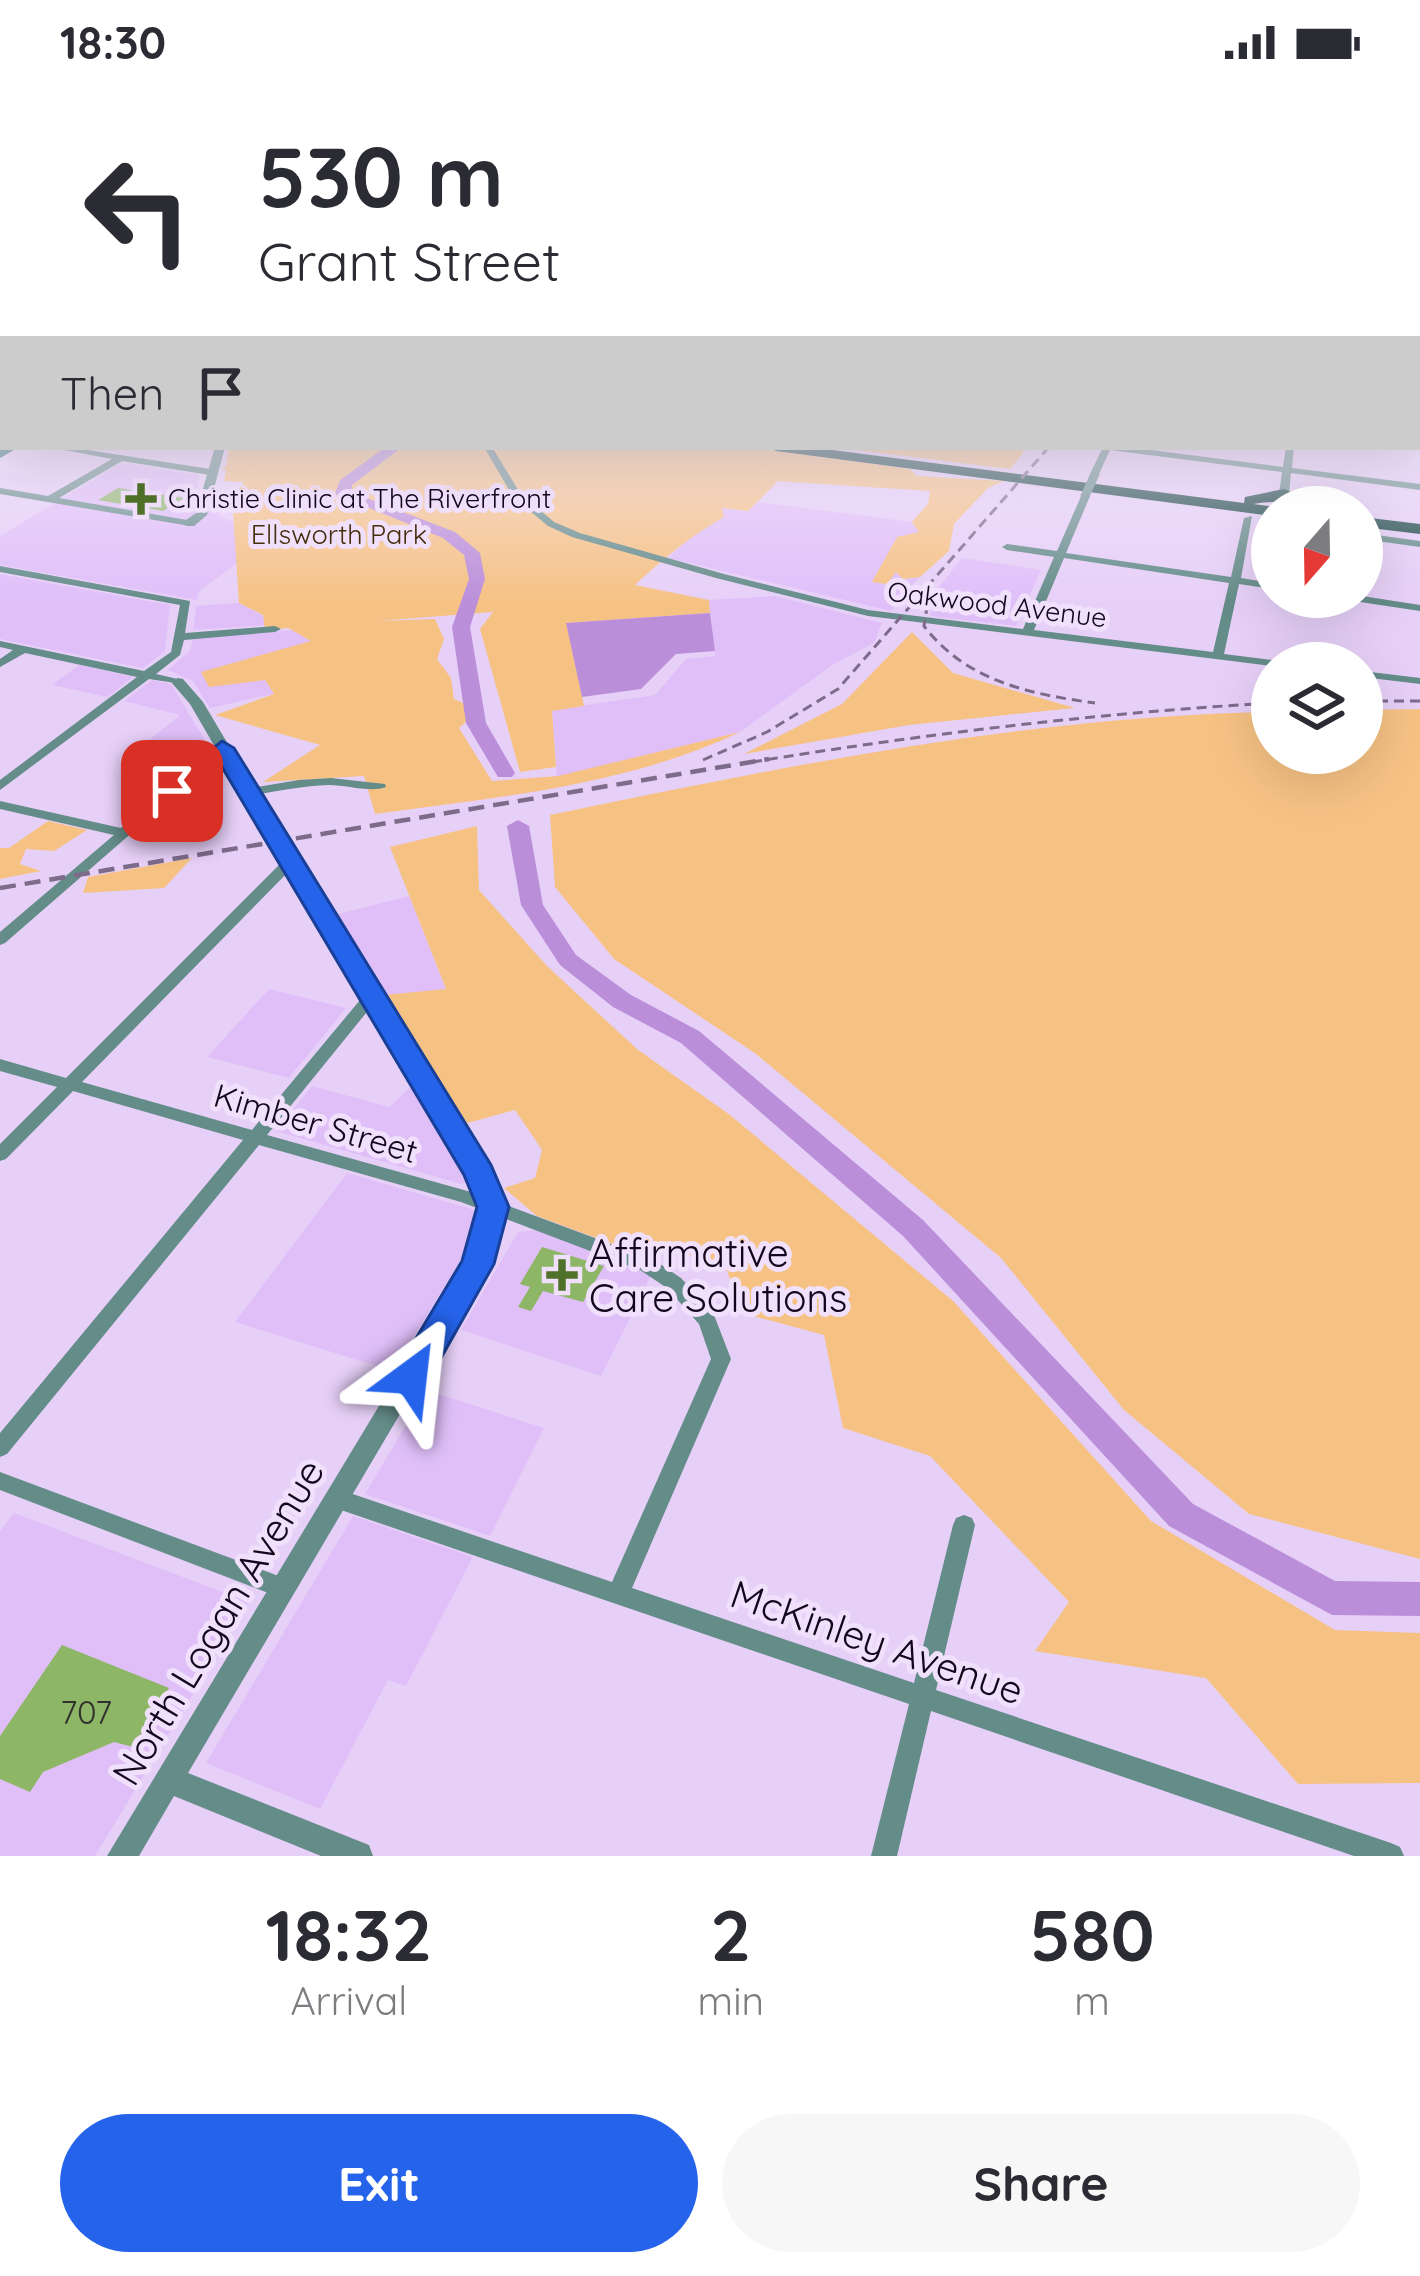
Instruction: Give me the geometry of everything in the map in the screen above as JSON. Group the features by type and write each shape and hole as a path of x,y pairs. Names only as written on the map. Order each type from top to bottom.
{"main road":[{"path":"800,450 1251,509"},
{"path":"828,450 1251,502"},
{"path":"1230,500 1251,500"},
{"path":"1201,501 1249,518"},
{"path":"1383,521 1420,525"}],"street":[{"path":"71,450 210,472"},
{"path":"0,491 190,523 201,515 219,450"},
{"name":"Oakwood Avenue","path":"490,450 517,495 551,524 576,536 720,576 868,613 1251,660"},
{"path":"1027,633 1106,450"},
{"path":"1140,450 1420,488"},
{"path":"1285,486 1289,450"},
{"path":"50,500 120,458"},
{"path":"1218,656 1249,518"},
{"path":"1383,539 1420,544"},
{"path":"1006,547 1251,583"},
{"path":"0,569 186,603 176,653 0,786"},
{"path":"1383,602 1420,608"},
{"path":"181,637 275,629"},
{"path":"0,644 148,674 178,682 188,690 480,1174 493,1207"},
{"path":"0,664 23,649"},
{"path":"1383,677 1420,681"},
{"path":"0,940 222,748"},
{"path":"250,792 311,780 346,779 380,787"},
{"path":"0,805 124,833"},
{"path":"0,1155 290,862"},
{"path":"0,1448 370,998"},
{"name":"Kimber Street","path":"0,1065 493,1207 647,1265 674,1283 707,1320 721,1359 620,1592"},
{"name":"North Logan Avenue","path":"122,1856 477,1264 493,1207"},
{"path":"0,1481 284,1588"},
{"name":"McKinley Avenue","path":"338,1499 1391,1856"},
{"path":"884,1856 964,1525"},
{"path":"168,1779 358,1856"}],"shaded area":[{"path":"121,463 199,475 195,499 215,502 220,516 246,528 247,555 198,592 197,600 0,565 0,536"},
{"path":"758,502 912,522 920,532 897,571 903,579 920,577 891,611 668,558 722,508 748,511"},
{"path":"962,558 1041,570 1016,626 930,616 936,591"},
{"path":"0,574 170,605 165,651 143,668 0,639"},
{"path":"775,596 882,623 874,643 834,664 740,732 557,777 552,710 655,695 686,659 715,656 709,600"},
{"path":"239,603 267,618 267,625 193,630 196,606"},
{"path":"710,613 715,651 676,654 641,689 582,697 566,623"},
{"path":"293,630 313,641 265,675 277,693 210,708 193,681 168,670 190,651 193,638"},
{"path":"79,665 133,677 108,697 52,685"},
{"path":"152,680 171,684 211,750 190,768 131,755 180,715 124,701"},
{"path":"409,896 446,990 384,995 334,915"},
{"path":"269,989 346,1008 289,1078 207,1057"},
{"path":"312,1086 389,1107 412,1086 468,1182 461,1184 276,1131"},
{"path":"347,1173 475,1210 471,1243 393,1371 235,1322"},
{"path":"537,1230 653,1272 601,1376 461,1330 518,1232"},
{"path":"427,1390 544,1428 490,1536 365,1494"},
{"path":"14,1513 249,1602 95,1856 0,1856 0,1531"},
{"path":"353,1516 473,1557 406,1686 388,1680 320,1809 206,1763"}],"green space":[{"name":"Ellsworth Park","path":"229,450 771,450 910,469 917,476 1004,481 988,488 954,524 949,551 920,577 903,579 896,572 887,584 872,582 897,537 919,532 912,522 928,504 930,491 778,481 748,511 722,508 724,517 635,585 709,600 710,613 567,623 584,706 552,711 556,767 520,772 480,629 493,612 377,621 435,619 444,639 437,659 451,678 454,699 479,710 459,728 492,781 558,776 740,732 607,777 375,814 364,776 263,782 320,745 215,715 274,694 265,680 209,687 201,672 311,641 288,628 265,630 263,615 239,603 232,497 244,482 224,481 226,470 221,469 226,467"},
{"path":"857,450 1026,450 1010,469"},
{"path":"912,632 953,673 1075,708 909,725 744,754 842,704"},
{"path":"1420,709 1420,1559 1249,1514 1124,1410 1001,1258 756,1054 614,959 555,887 550,815 909,747 999,733 1181,716 1251,713 1251,774 1383,774 1383,710"},
{"path":"48,821 87,830 54,851 26,849 20,864 41,871 0,879 0,848 9,848"},
{"path":"477,826 479,890 547,966 637,1049 730,1115 953,1301 1151,1521 1335,1630 1420,1633 1420,1783 1298,1784 1206,1678 1035,1651 1069,1602 930,1456 843,1428 824,1335 742,1313 726,1268 660,1245 653,1259 537,1216 504,1188 535,1178 542,1150 515,1110 464,1124 384,995 446,989 390,847"},
{"path":"192,858 164,888 83,893 88,877"}],"building":[{"name":"Christie Clinic at The Riverfront","path":"118,488 184,498 163,511 98,500"},
{"name":"Affirmative Care Solutions","path":"542,1247 604,1266 583,1302 543,1291 531,1311 518,1307 530,1287 520,1284"},
{"path":"62,1645 169,1688 133,1747 114,1742 43,1772 30,1792 0,1779 0,1736"}],"waterway":[{"path":"391,450 345,483 343,494 449,535 472,553 477,579 461,627 476,723 505,773"},
{"path":"518,826 532,905 568,960 622,1001 690,1037 913,1228 1181,1515 1332,1598 1420,1599"}],"railway":[{"path":"703,760 767,732 838,689 1046,450"},
{"path":"930,588 924,626 959,660 1000,682 1095,703"},
{"path":"1383,701 1420,701"},
{"path":"752,762 1011,726 1251,704"},
{"path":"0,888 769,759"}],"place":[{"name":"Christie Clinic at The Riverfront","path":"141,499"},
{"name":"Affirmative Care Solutions","path":"562,1275"}],"route":[{"path":"172,791 222,748 480,1174 493,1207 490,1228 477,1264 411,1377"}]}
